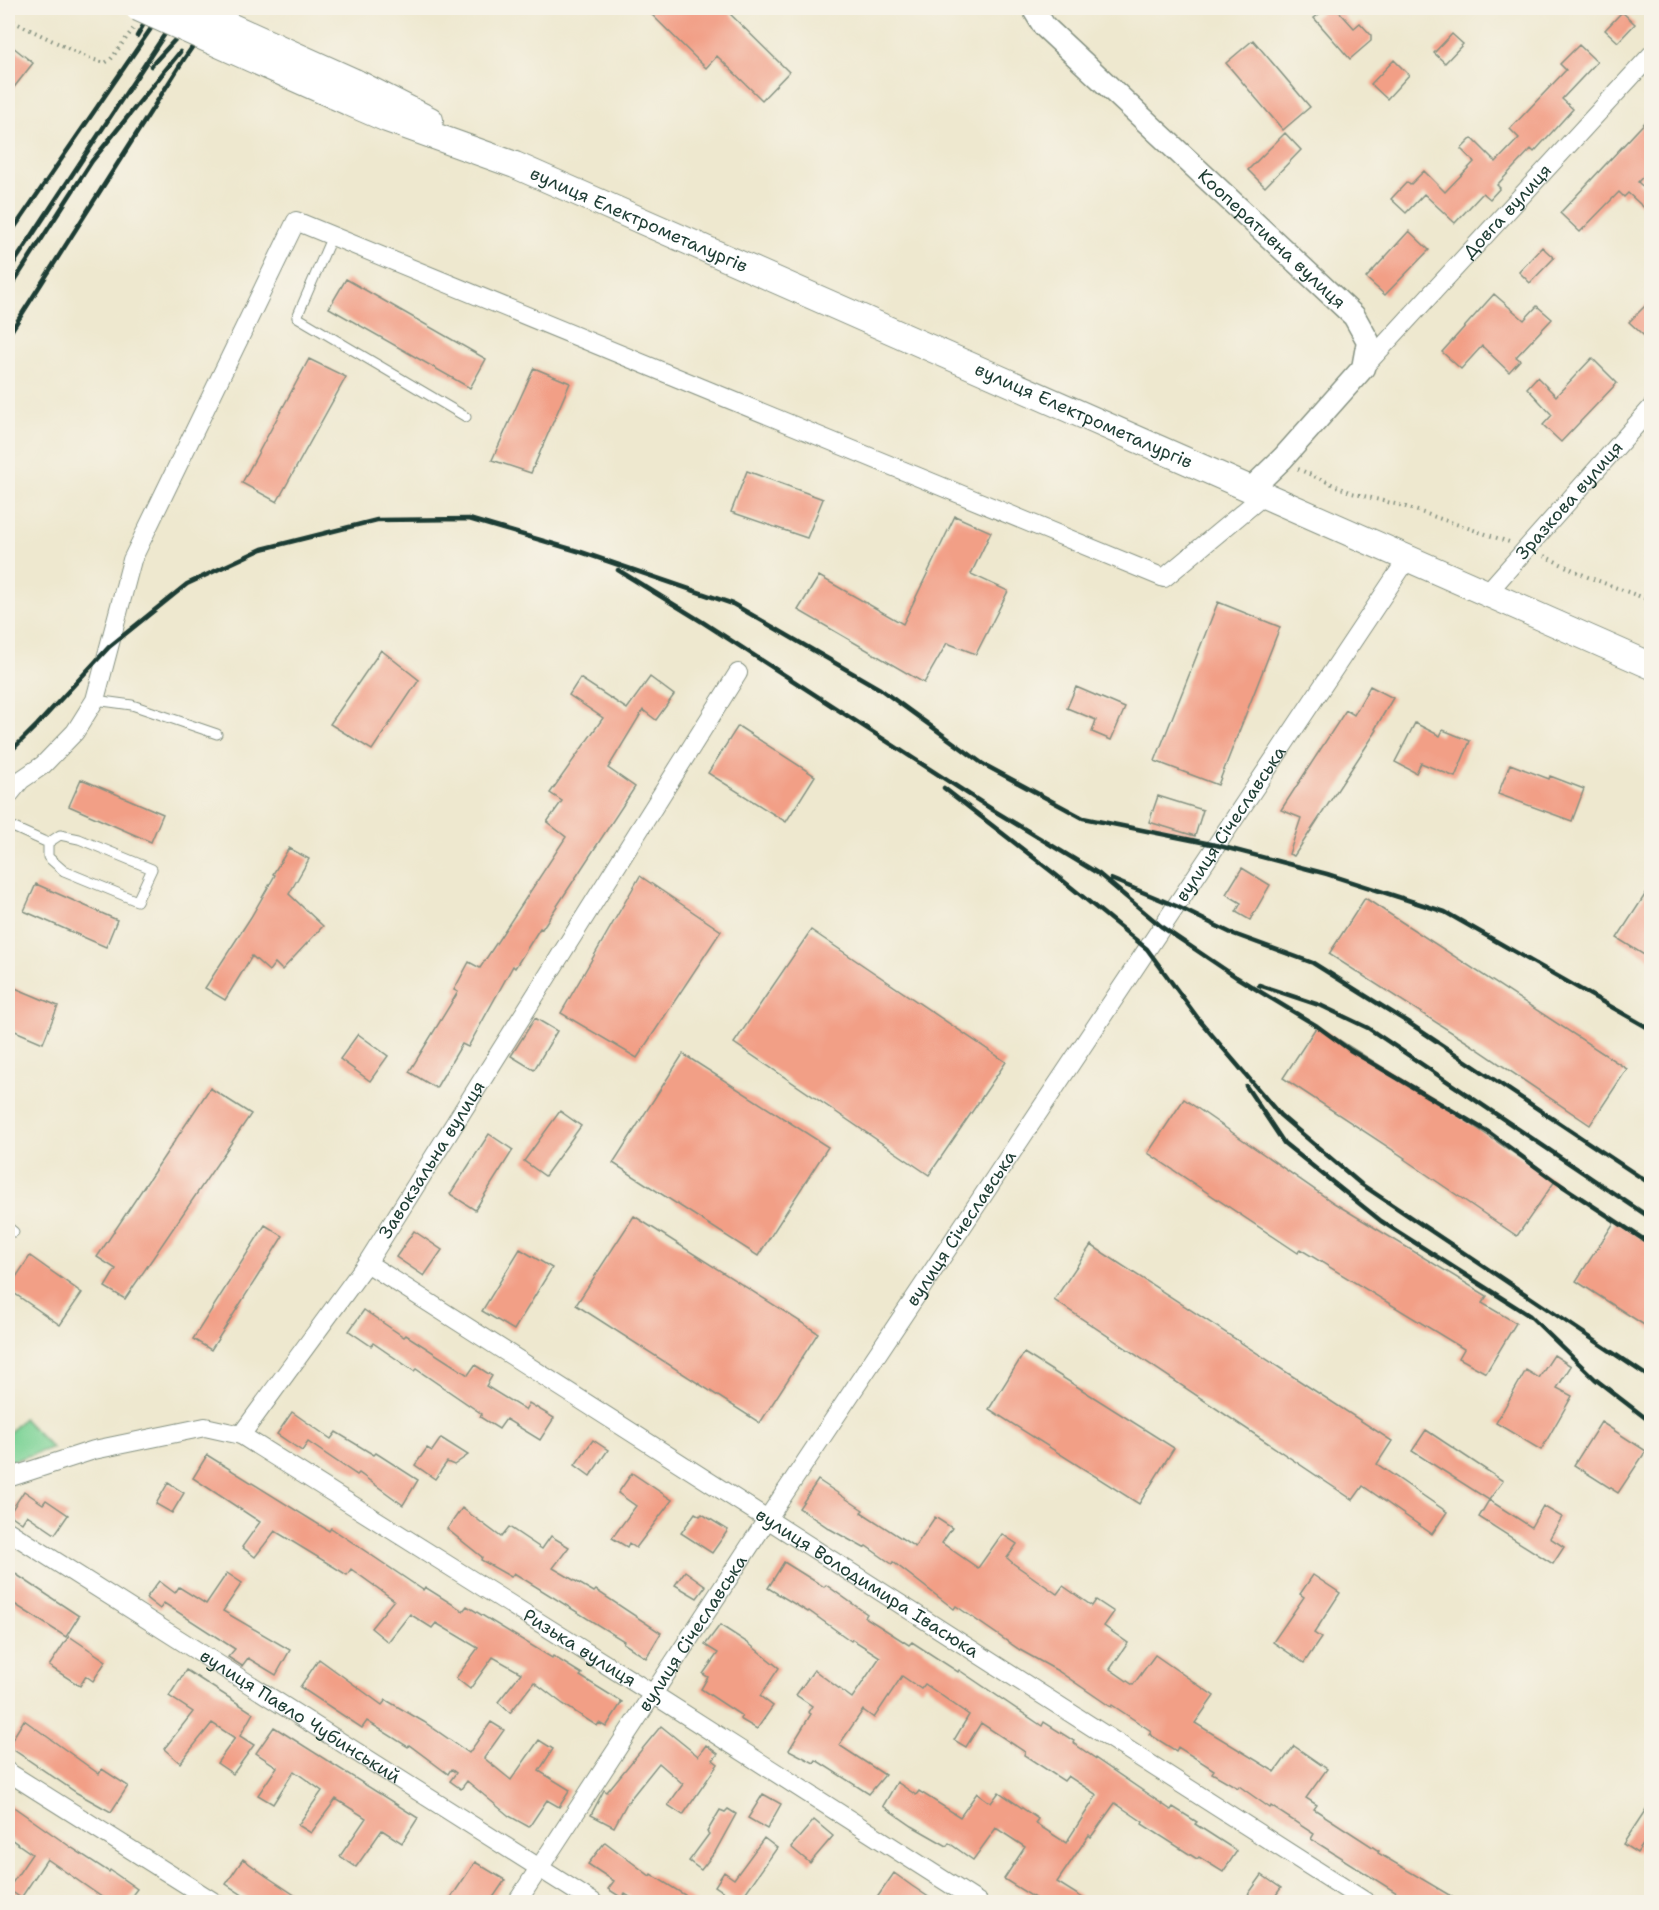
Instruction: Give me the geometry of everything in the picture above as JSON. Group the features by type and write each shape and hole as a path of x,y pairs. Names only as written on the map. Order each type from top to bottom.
{"main road":[{"path":"190,8 352,92"},
{"path":"136,16 352,92"},
{"name":"вулиця Електрометалургів","path":"352,92 387,118 515,165 1652,666"}],"street":[{"name":"Кооперативна вулиця","path":"1033,8 1044,26 1354,316 1368,341 1363,368"},
{"name":"Довга вулиця","path":"1363,368 1652,54"},
{"path":"8,796 21,780 43,765 75,732 94,700 132,560 296,221 1164,578 1257,493 1283,458 1363,368"},
{"name":"Зразкова вулиця","path":"1487,593 1652,407"},
{"name":"вулиця Січеславська","path":"517,1902 768,1518 1408,558"},
{"name":"Завокзальна вулиця","path":"241,1435 367,1263 738,672"},
{"name":"вулиця Володимира Івасюка","path":"367,1263 1366,1902"},
{"path":"8,1478 94,1450 205,1426 241,1435"},
{"name":"Ризька вулиця","path":"241,1435 978,1902"},
{"name":"вулиця Павло Чубинський","path":"8,1531 593,1902"},
{"path":"8,1772 214,1902"}],"lane":[{"path":"332,236 297,317 466,417"},
{"path":"94,700 132,705 217,734"},
{"path":"8,825 48,843"},
{"path":"60,835 80,839 152,869 137,901 64,872 48,857 48,843 60,835"}],"path":[{"path":"8,19 88,58 105,63 111,60 136,16"},
{"path":"1283,458 1300,470 1352,493 1403,506 1527,548 1588,577 1652,601"}],"green space":[{"path":"23,1418 52,1448 9,1462 8,1434"}],"building":[{"path":"645,8 724,8 789,72 762,100 717,56 706,68"},
{"path":"1327,8 1336,8 1354,28 1360,23 1371,35 1371,41 1350,59 1314,18"},
{"path":"1622,12 1635,24 1618,42 1605,30"},
{"path":"1452,34 1463,44 1445,63 1434,53"},
{"path":"1253,40 1310,107 1283,130 1226,63"},
{"path":"8,43 33,63 8,95"},
{"path":"1579,45 1597,62 1562,99 1573,109 1534,152 1531,149 1497,185 1500,188 1490,199 1483,193 1455,223 1424,194 1406,213 1391,199 1407,182 1410,185 1424,171 1445,192 1474,162 1461,149 1472,138 1496,162 1519,138 1510,129 1566,70 1560,64"},
{"path":"1394,60 1409,75 1387,99 1371,84"},
{"path":"1652,115 1652,167 1638,182 1652,195 1652,215 1628,193 1624,197 1619,192 1580,232 1560,213"},
{"path":"1285,133 1301,150 1265,187 1248,170"},
{"path":"1409,231 1429,250 1385,295 1366,278"},
{"path":"1542,247 1554,258 1530,283 1519,272"},
{"path":"346,279 486,359 470,388 329,308"},
{"path":"1494,294 1524,320 1537,306 1552,319 1516,357 1520,360 1509,372 1482,346 1461,369 1442,352"},
{"path":"1652,299 1652,343 1629,322"},
{"path":"1592,358 1617,383 1561,442 1543,425 1552,415 1527,388 1537,377 1556,396"},
{"path":"309,359 346,377 277,502 242,483"},
{"path":"534,368 570,383 531,473 492,460"},
{"path":"747,471 823,499 807,538 731,512"},
{"path":"955,516 991,532 971,574 1008,591 976,654 947,643 924,683 798,610 819,576 903,624"},
{"path":"1218,602 1280,627 1218,785 1155,761"},
{"path":"381,650 419,680 372,750 330,724"},
{"path":"650,677 674,695 656,720 643,710 608,768 635,787 542,929 540,928 515,968 513,966 468,1047 462,1044 436,1088 409,1072 458,992 454,990 469,962 480,968 566,837 547,822 562,801 550,793 603,718 569,695 580,678 627,709"},
{"path":"1370,686 1393,698 1375,729 1377,730 1294,856 1289,854 1301,818 1281,810 1346,710 1354,715"},
{"path":"1076,687 1125,708 1111,740 1092,732 1096,720 1067,708"},
{"path":"1415,723 1440,736 1443,730 1470,741 1455,777 1421,763 1416,773 1395,762"},
{"path":"738,726 815,776 786,822 708,773"},
{"path":"1510,764 1584,789 1572,821 1498,794"},
{"path":"81,779 163,814 151,842 69,806"},
{"path":"1158,796 1203,810 1195,836 1149,822"},
{"path":"289,848 309,859 289,894 323,926 282,970 275,963 269,971 252,956 225,1000 205,988 251,917"},
{"path":"1242,868 1270,885 1250,920 1236,912 1241,903 1226,894"},
{"path":"640,876 721,931 637,1058 561,1013"},
{"path":"36,884 117,920 106,947 24,911"},
{"path":"1652,884 1652,960 1617,938"},
{"path":"1365,898 1627,1069 1590,1125 1470,1044 1329,954"},
{"path":"811,930 1006,1062 929,1175 734,1043"},
{"path":"8,985 58,1006 43,1043 8,1028"},
{"path":"535,1018 557,1031 534,1070 511,1056"},
{"path":"1317,1026 1441,1104 1555,1181 1517,1236 1405,1158 1283,1078"},
{"path":"358,1034 388,1056 370,1081 340,1059"},
{"path":"683,1054 828,1147 758,1256 613,1163"},
{"path":"210,1088 251,1114 125,1299 105,1287 116,1269 97,1257"},
{"path":"1184,1099 1334,1203 1487,1296 1482,1303 1516,1323 1486,1373 1459,1358 1464,1349 1300,1249 1298,1253 1148,1153"},
{"path":"560,1111 581,1126 545,1176 524,1161"},
{"path":"489,1134 513,1150 475,1210 450,1194"},
{"path":"634,1216 818,1333 760,1423 576,1305"},
{"path":"1615,1221 1652,1245 1652,1330 1576,1281"},
{"path":"265,1225 283,1236 211,1350 193,1339"},
{"path":"414,1231 442,1250 424,1276 396,1257"},
{"path":"1091,1245 1392,1441 1377,1464 1447,1512 1432,1534 1363,1486 1353,1500 1054,1300"},
{"path":"520,1249 552,1268 514,1330 482,1311"},
{"path":"30,1256 82,1293 60,1325 8,1289"},
{"path":"364,1310 468,1375 475,1365 492,1376 486,1386 525,1410 529,1403 554,1418 540,1440 506,1419 499,1429 480,1417 482,1414 416,1369 414,1371 373,1343 371,1346 349,1331"},
{"path":"1024,1353 1174,1448 1139,1504 989,1409"},
{"path":"1554,1355 1571,1366 1557,1388 1572,1396 1541,1450 1496,1423 1526,1370 1539,1378"},
{"path":"292,1412 331,1439 336,1432 374,1455 376,1453 418,1480 403,1505 359,1473 357,1475 308,1442 302,1451 277,1434"},
{"path":"1601,1422 1646,1451 1618,1493 1574,1465"},
{"path":"1426,1430 1503,1481 1489,1500 1412,1451"},
{"path":"441,1438 468,1455 454,1465 447,1462 435,1479 415,1465 427,1448 432,1451"},
{"path":"593,1440 608,1450 590,1476 575,1465"},
{"path":"207,1455 329,1531 331,1528 423,1590 425,1587 463,1611 467,1606 552,1658 553,1656 622,1702 606,1727 599,1723 597,1726 534,1682 510,1713 498,1702 521,1673 493,1657 470,1689 456,1678 478,1648 436,1623 432,1628 410,1614 388,1642 371,1628 394,1600 351,1569 347,1575 275,1531 255,1557 242,1547 260,1522 193,1478"},
{"path":"632,1473 672,1500 636,1548 629,1543 627,1547 612,1538 636,1506 618,1493"},
{"path":"818,1480 863,1510 861,1512 915,1547 935,1517 952,1528 942,1543 978,1568 1002,1534 1017,1544 1007,1558 1057,1594 1063,1586 1092,1606 1096,1600 1114,1612 1104,1626 1128,1643 1110,1669 1133,1685 1155,1655 1214,1696 1195,1723 1275,1772 1294,1746 1327,1769 1306,1798 1317,1805 1314,1809 1379,1851 1378,1853 1461,1902 1411,1902 1311,1839 1314,1834 1271,1806 1270,1808 1239,1786 1238,1788 1212,1773 1214,1770 1178,1747 1176,1751 1149,1734 1151,1731 1112,1705 1111,1707 1058,1671 1020,1650 956,1606 954,1609 893,1562 892,1564 866,1546 864,1548 830,1529 799,1508"},
{"path":"168,1483 184,1493 172,1513 156,1504"},
{"path":"24,1491 43,1504 46,1500 68,1515 55,1534 27,1515 22,1523 9,1514"},
{"path":"1489,1500 1531,1527 1543,1506 1562,1517 1550,1538 1564,1547 1553,1564 1479,1517"},
{"path":"462,1508 501,1537 509,1527 542,1549 551,1536 569,1547 553,1568 594,1592 596,1590 661,1633 646,1658 623,1643 624,1641 514,1573 511,1577 481,1560 482,1557 447,1529"},
{"path":"695,1513 700,1516 702,1514 728,1530 712,1553 681,1533"},
{"path":"784,1562 824,1587 826,1585 867,1614 865,1617 909,1645 912,1642 958,1672 959,1670 1042,1726 1044,1722 1074,1741 1073,1743 1171,1810 1173,1807 1197,1822 1195,1824 1237,1851 1223,1872 1199,1857 1197,1859 1142,1824 1143,1822 1115,1803 1091,1837 1089,1835 1057,1882 1089,1902 1041,1902 1004,1879 1025,1847 996,1828 973,1860 949,1843 947,1846 912,1826 883,1806 897,1782 916,1795 919,1791 960,1817 977,1793 991,1803 999,1792 1038,1819 1035,1823 1066,1843 1097,1795 1068,1776 1064,1781 981,1723 966,1747 954,1740 969,1715 925,1684 921,1689 902,1676 874,1718 863,1710 839,1745 885,1775 869,1794 816,1760 814,1763 789,1750 811,1714 808,1712 812,1706 796,1695 814,1670 852,1698 880,1657 852,1639 851,1641 809,1611 768,1588"},
{"path":"8,1569 79,1616 66,1637 8,1600"},
{"path":"685,1571 706,1586 697,1598 675,1585"},
{"path":"227,1573 242,1583 223,1611 290,1650 276,1675 248,1658 242,1666 228,1657 235,1649 164,1603 160,1609 146,1598 159,1581 175,1593 179,1587 206,1604"},
{"path":"1313,1575 1340,1593 1314,1633 1321,1638 1304,1663 1273,1642 1304,1597 1300,1594"},
{"path":"720,1625 748,1643 779,1668 760,1696 773,1706 757,1729 740,1719 742,1716 701,1689 708,1677 703,1674 718,1653 705,1645"},
{"path":"69,1636 106,1661 93,1681 86,1676 80,1686 49,1666"},
{"path":"319,1659 382,1705 386,1700 424,1722 469,1753 491,1722 504,1730 484,1758 511,1780 539,1740 553,1749 539,1771 570,1790 559,1807 547,1800 529,1827 509,1816 467,1781 461,1789 450,1781 456,1773 451,1769 448,1774 409,1745 408,1747 367,1721 362,1728 300,1687"},
{"path":"186,1670 253,1713 240,1736 254,1745 233,1774 217,1763 235,1738 212,1723 180,1763 164,1749 193,1712 169,1696"},
{"path":"24,1720 99,1774 102,1769 128,1786 111,1812 77,1793 8,1746"},
{"path":"661,1726 698,1756 706,1745 718,1754 713,1760 718,1764 683,1815 668,1805 683,1784 659,1763 627,1803 614,1827 591,1815 604,1790 607,1792"},
{"path":"274,1727 418,1818 402,1843 382,1830 356,1867 340,1856 366,1818 336,1799 311,1833 298,1825 322,1791 294,1771 273,1804 258,1795 277,1767 256,1753"},
{"path":"763,1794 781,1804 767,1829 748,1818"},
{"path":"1652,1800 1652,1832 1637,1853 1623,1844"},
{"path":"8,1803 72,1848 137,1889 127,1902 109,1902 47,1859 21,1898 8,1889 32,1854 8,1837"},
{"path":"728,1809 736,1814 715,1852 701,1870 689,1861 709,1834 707,1832 720,1810 725,1812"},
{"path":"814,1820 833,1836 810,1863 791,1847"},
{"path":"764,1838 777,1848 739,1902 715,1886 724,1872 734,1879"},
{"path":"605,1842 650,1876 651,1874 696,1902 638,1902 625,1894 622,1898 608,1889 614,1881 588,1864"},
{"path":"243,1859 305,1902 253,1902 226,1884"},
{"path":"475,1862 505,1880 490,1902 448,1902"},
{"path":"894,1873 912,1886 936,1902 874,1902"},
{"path":"1262,1875 1281,1888 1271,1902 1256,1902 1247,1896"}],"railway":[{"path":"137,36 153,8"},
{"path":"8,237 165,8"},
{"path":"8,272 182,8"},
{"path":"151,66 204,8"},
{"path":"8,336 184,59 219,8"},
{"path":"8,291 92,161 180,52"},
{"path":"8,754 109,647 187,584 262,549 377,520 469,519 581,552 733,604 880,689 983,764 1083,818 1216,845 1327,874 1445,912 1652,1030"},
{"path":"618,570 993,810 1099,874 1162,927 1236,977 1317,1026 1350,1050 1490,1133 1555,1181 1652,1245"},
{"path":"944,788 1147,949 1200,1021 1280,1115 1361,1184 1652,1379"},
{"path":"1111,879 1176,906 1231,933 1313,963 1409,1023 1652,1185"},
{"path":"1259,985 1322,1006 1368,1028 1652,1219"},
{"path":"1246,1086 1284,1143 1381,1221 1530,1316 1595,1379 1652,1423"}]}
